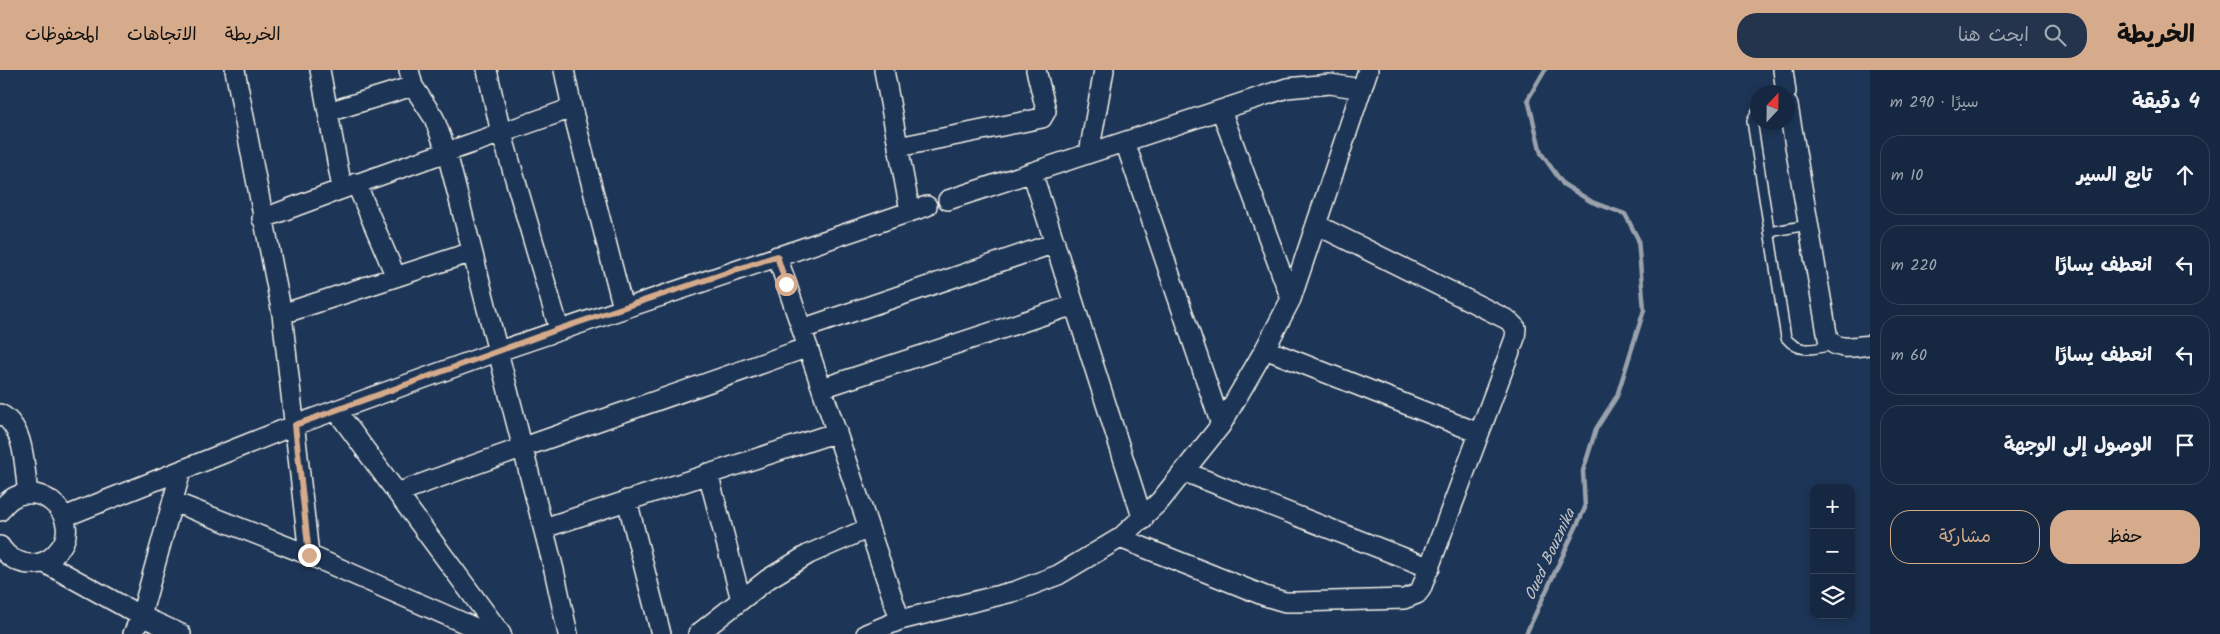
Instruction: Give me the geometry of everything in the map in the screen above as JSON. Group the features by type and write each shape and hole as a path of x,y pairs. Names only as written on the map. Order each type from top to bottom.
{"street":[{"path":"234,70 282,314 309,555"},
{"path":"320,70 328,112 349,186 396,277"},
{"path":"487,70 501,133 559,329"},
{"path":"564,70 623,308"},
{"path":"64,517 295,425 559,329 918,208 898,147 884,70"},
{"path":"898,147 1042,118 1046,111 1036,70"},
{"path":"1089,153 1104,70"},
{"path":"866,634 900,620 1038,583 1086,559 1120,538 1142,520 1185,472 1221,425 1265,349 1291,299 1368,70"},
{"path":"1783,70 1785,85"},
{"path":"328,112 411,78 434,118 447,153 499,351 544,528 568,634"},
{"path":"948,200 1298,86 1330,84 1362,89"},
{"path":"262,219 349,186 572,108"},
{"path":"1221,110 1291,299"},
{"path":"1792,130 1826,332 1833,345 1847,347 1870,345"},
{"path":"1124,142 1221,425"},
{"path":"1032,172 1142,520"},
{"path":"1120,538 1265,596 1285,602 1411,598 1421,589 1516,333 1512,323 1317,225"},
{"path":"802,329 1054,243"},
{"path":"282,314 472,252"},
{"path":"777,256 900,620"},
{"path":"822,388 1074,305"},
{"path":"397,493 522,446 652,404 808,347"},
{"path":"1265,349 1479,433"},
{"path":"336,410 501,634"},
{"path":"0,414 10,419 18,432 28,494"},
{"path":"544,528 837,432"},
{"path":"133,634 141,616 182,470"},
{"path":"1185,472 1430,568"},
{"path":"708,473 741,600"},
{"path":"0,511 10,500 28,494 37,494 54,502 64,517 66,535 58,552 43,562 24,564 15,561 0,546"},
{"path":"627,500 661,634"},
{"path":"174,502 309,555 489,634"},
{"path":"698,634 741,600 809,554 869,528"},
{"path":"43,562 141,616 181,634"}],"lane":[{"path":"1753,130 1786,338 1792,345 1801,350 1833,345"},
{"path":"1769,232 1808,225"}],"waterway":[{"name":"Oued Bouznika","path":"1526,634 1585,508 1583,471 1596,429 1617,396 1644,310 1638,239 1625,214 1592,202 1563,184 1541,153 1528,99 1545,70"}],"route":[{"path":"309,555 295,425 559,329 777,256 786,284"}]}
